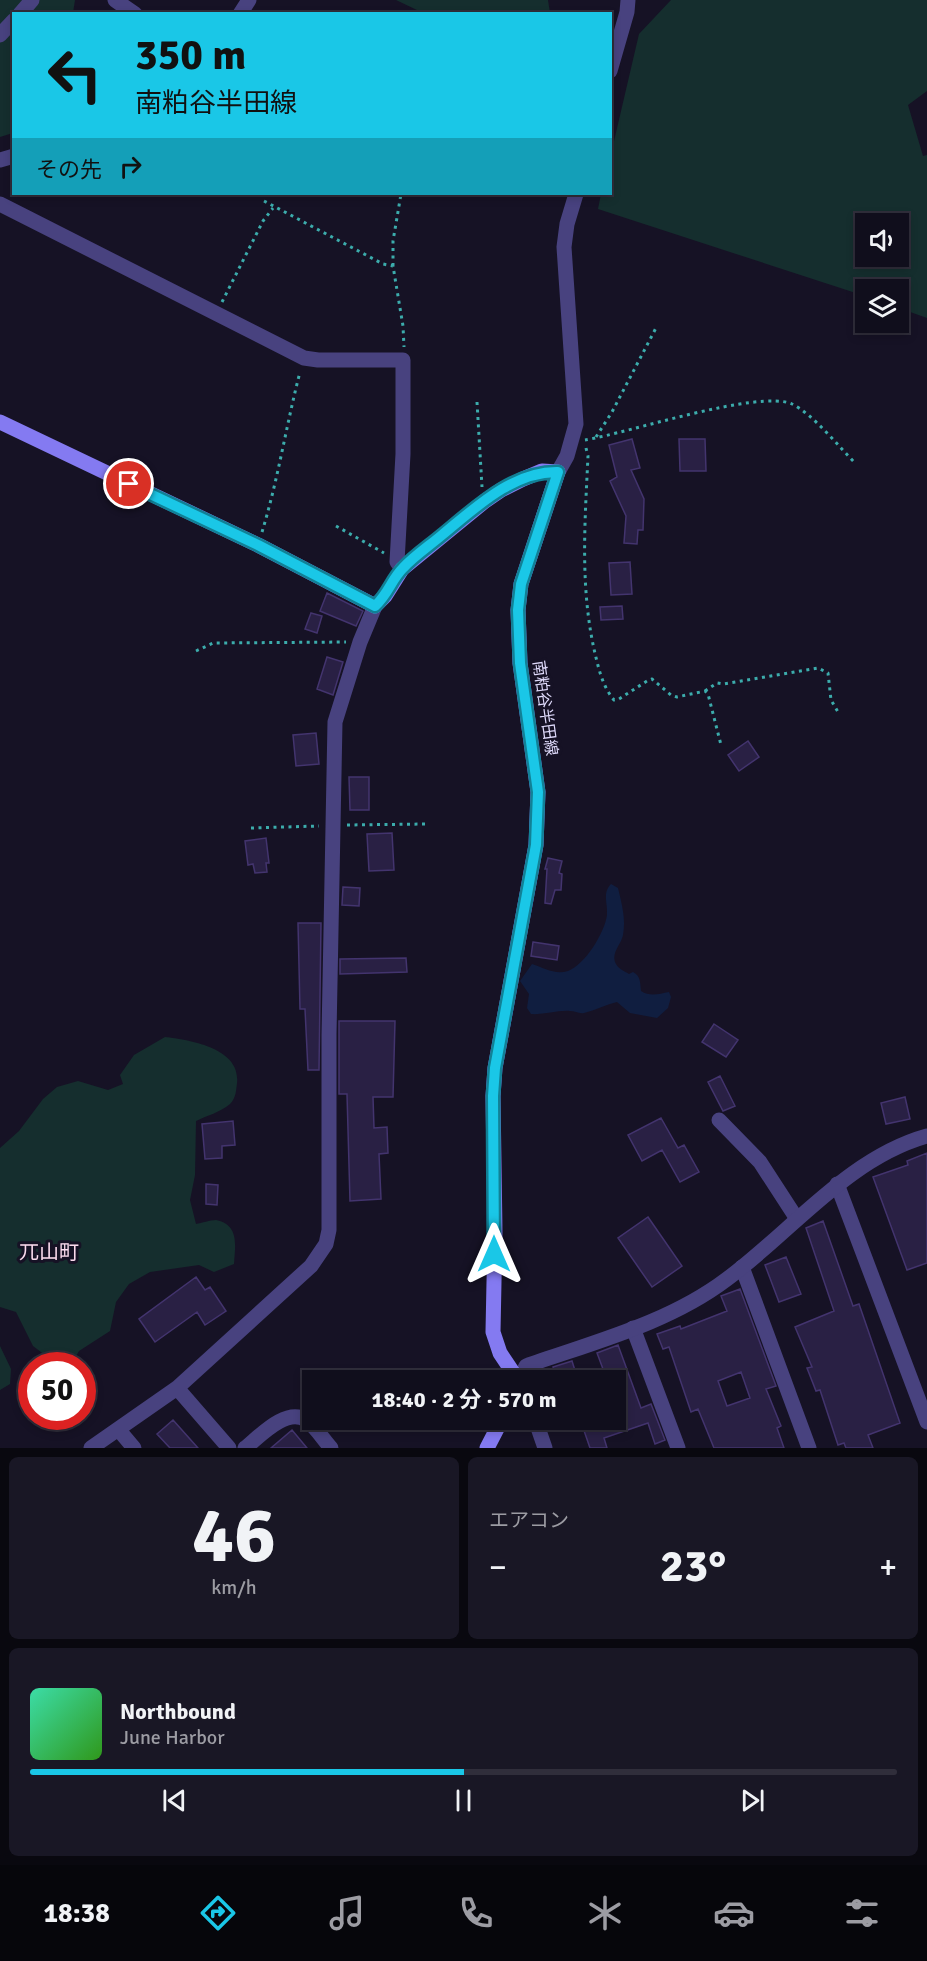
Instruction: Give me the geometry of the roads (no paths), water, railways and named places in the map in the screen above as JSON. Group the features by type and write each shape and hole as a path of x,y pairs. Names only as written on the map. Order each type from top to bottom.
{"main road":[{"path":"0,422 258,545 375,606 385,596 400,564 484,501 501,489 542,471 558,472"},
{"name":"南粕谷半田線","path":"512,1370 500,1353 493,1332 495,1232 493,1096 495,1068 536,845 538,792 520,663 518,610 521,584 558,472"},
{"path":"488,1448 497,1430"}],"street":[{"path":"22,12 32,0"},
{"path":"115,0 132,12"},
{"path":"612,64 627,12 628,0"},
{"path":"0,35 12,22"},
{"path":"558,472 567,456 576,424 564,248 567,224 576,195"},
{"path":"0,204 304,358 403,360 400,564"},
{"path":"92,1448 177,1388 311,1266 326,1244 329,1230 329,1035 335,722 360,642 375,606"},
{"path":"719,1120 760,1162 797,1219"},
{"path":"524,1370 526,1366 633,1328 694,1302 742,1267 837,1184 892,1150 927,1136"},
{"path":"837,1184 927,1422"},
{"path":"742,1267 809,1448"},
{"path":"633,1328 678,1448"},
{"path":"177,1388 229,1448"},
{"path":"245,1448 283,1419 291,1416 306,1420 331,1448"},
{"path":"118,1429 134,1448"},
{"path":"539,1430 545,1448"}],"water":[{"path":"611,884 618,888 624,918 623,935 614,958 616,964 629,974 633,972 637,976 640,980 641,991 644,993 669,992 671,997 668,1008 657,1018 630,1013 617,1002 584,1013 565,1011 531,1014 527,1008 529,994 520,981 532,964 563,972 574,968 581,962 593,947 602,930 607,915 607,891"}],"district":[{"name":"兀山町","path":"49,1252"}]}
